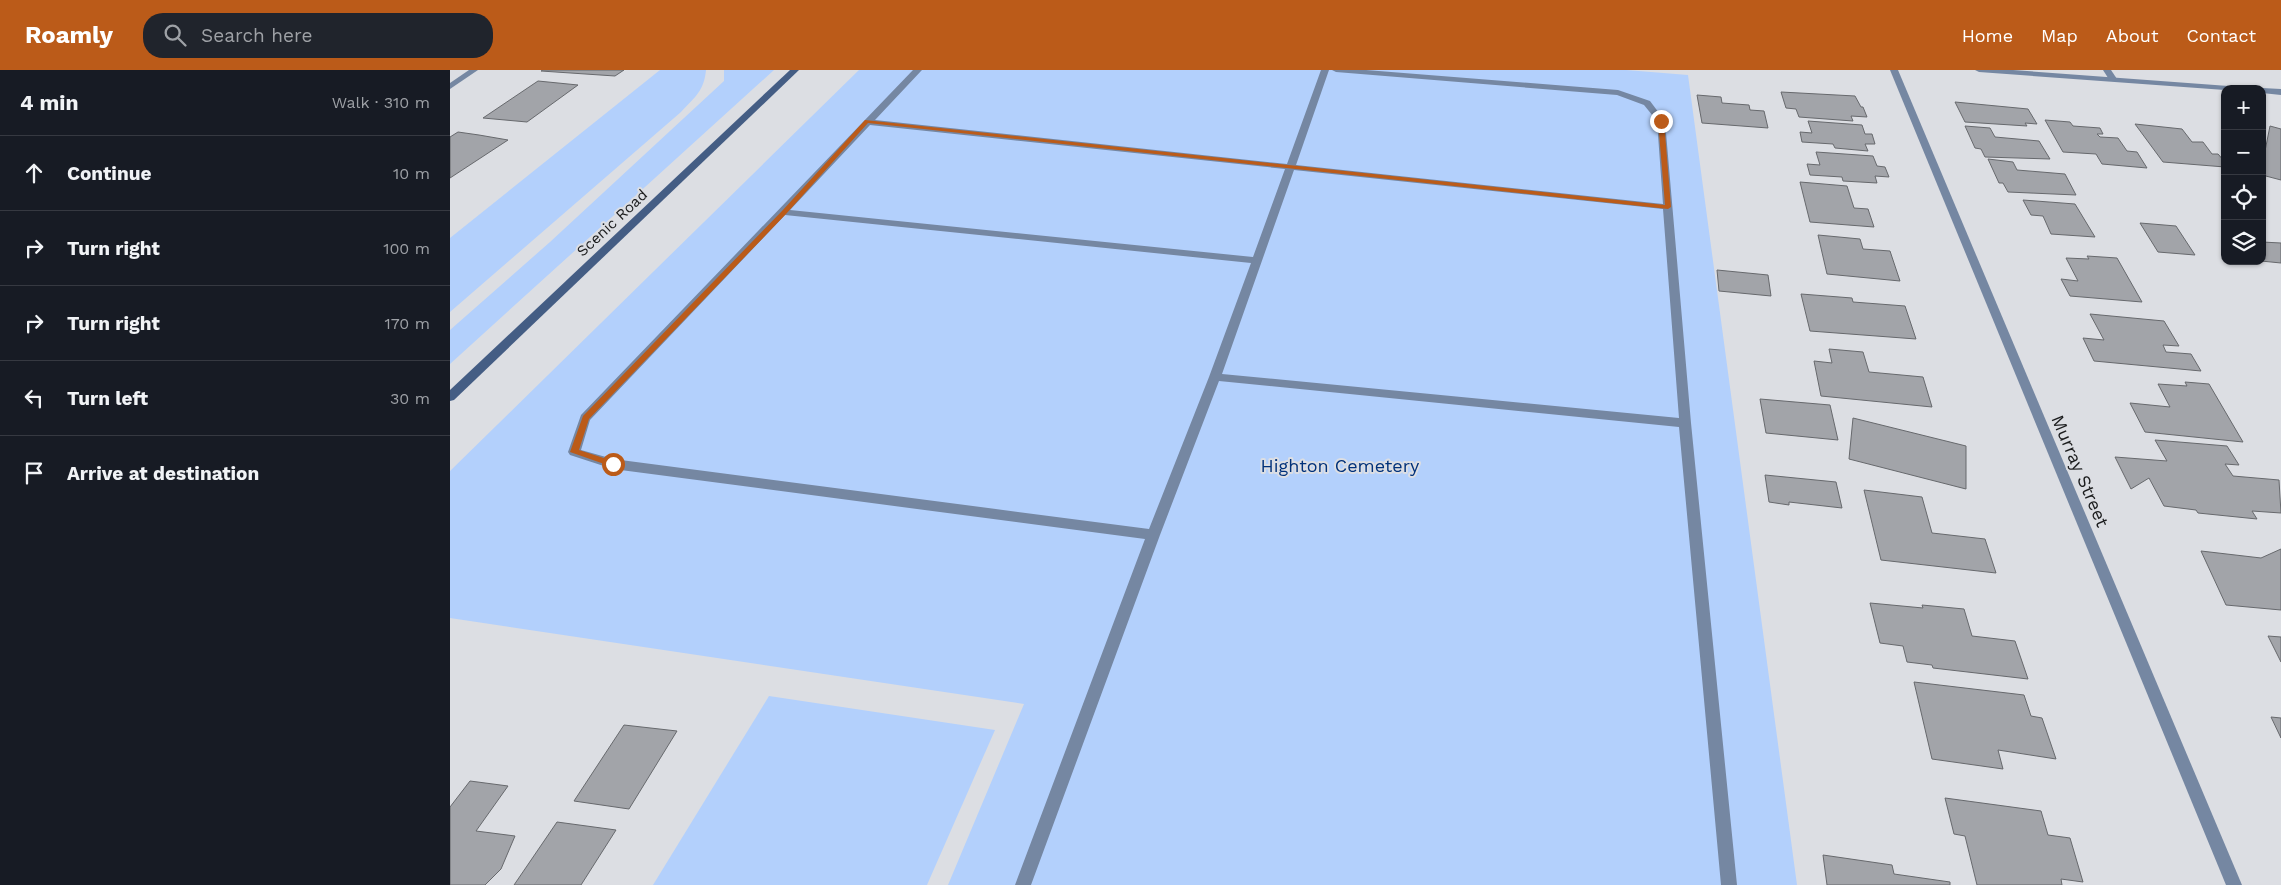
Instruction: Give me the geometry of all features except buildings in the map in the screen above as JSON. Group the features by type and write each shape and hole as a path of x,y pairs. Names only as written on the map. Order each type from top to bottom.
{"main road":[{"name":"Scenic Road","path":"450,397 795,70"}],"street":[{"path":"450,87 474,70"},
{"path":"918,70 585,418 574,452 613,464 1153,535"},
{"path":"1023,885 1153,535 1215,377 1326,70"},
{"path":"1336,70 1618,93 1647,103 1661,121 1685,423 1729,885"},
{"name":"Murray Street","path":"1894,70 2234,885"},
{"path":"1979,70 2221,87"},
{"path":"2107,70 2113,79"},
{"path":"2266,90 2281,92"},
{"path":"867,122 1668,207"},
{"path":"784,212 1257,261"},
{"path":"1215,377 1685,423"}],"green space":[{"path":"660,70 706,70 701,89 681,112 450,312 450,238"},
{"path":"724,70 774,70 450,364 450,330 550,242 724,81"},
{"name":"Highton Cemetery","path":"859,70 1626,70 1688,75 1797,885 948,885 1024,704 450,618 450,471"},
{"path":"769,696 995,730 927,885 653,885"}],"route":[{"path":"613,464 574,452 585,418 784,212 867,122 1668,207 1661,121"}]}
